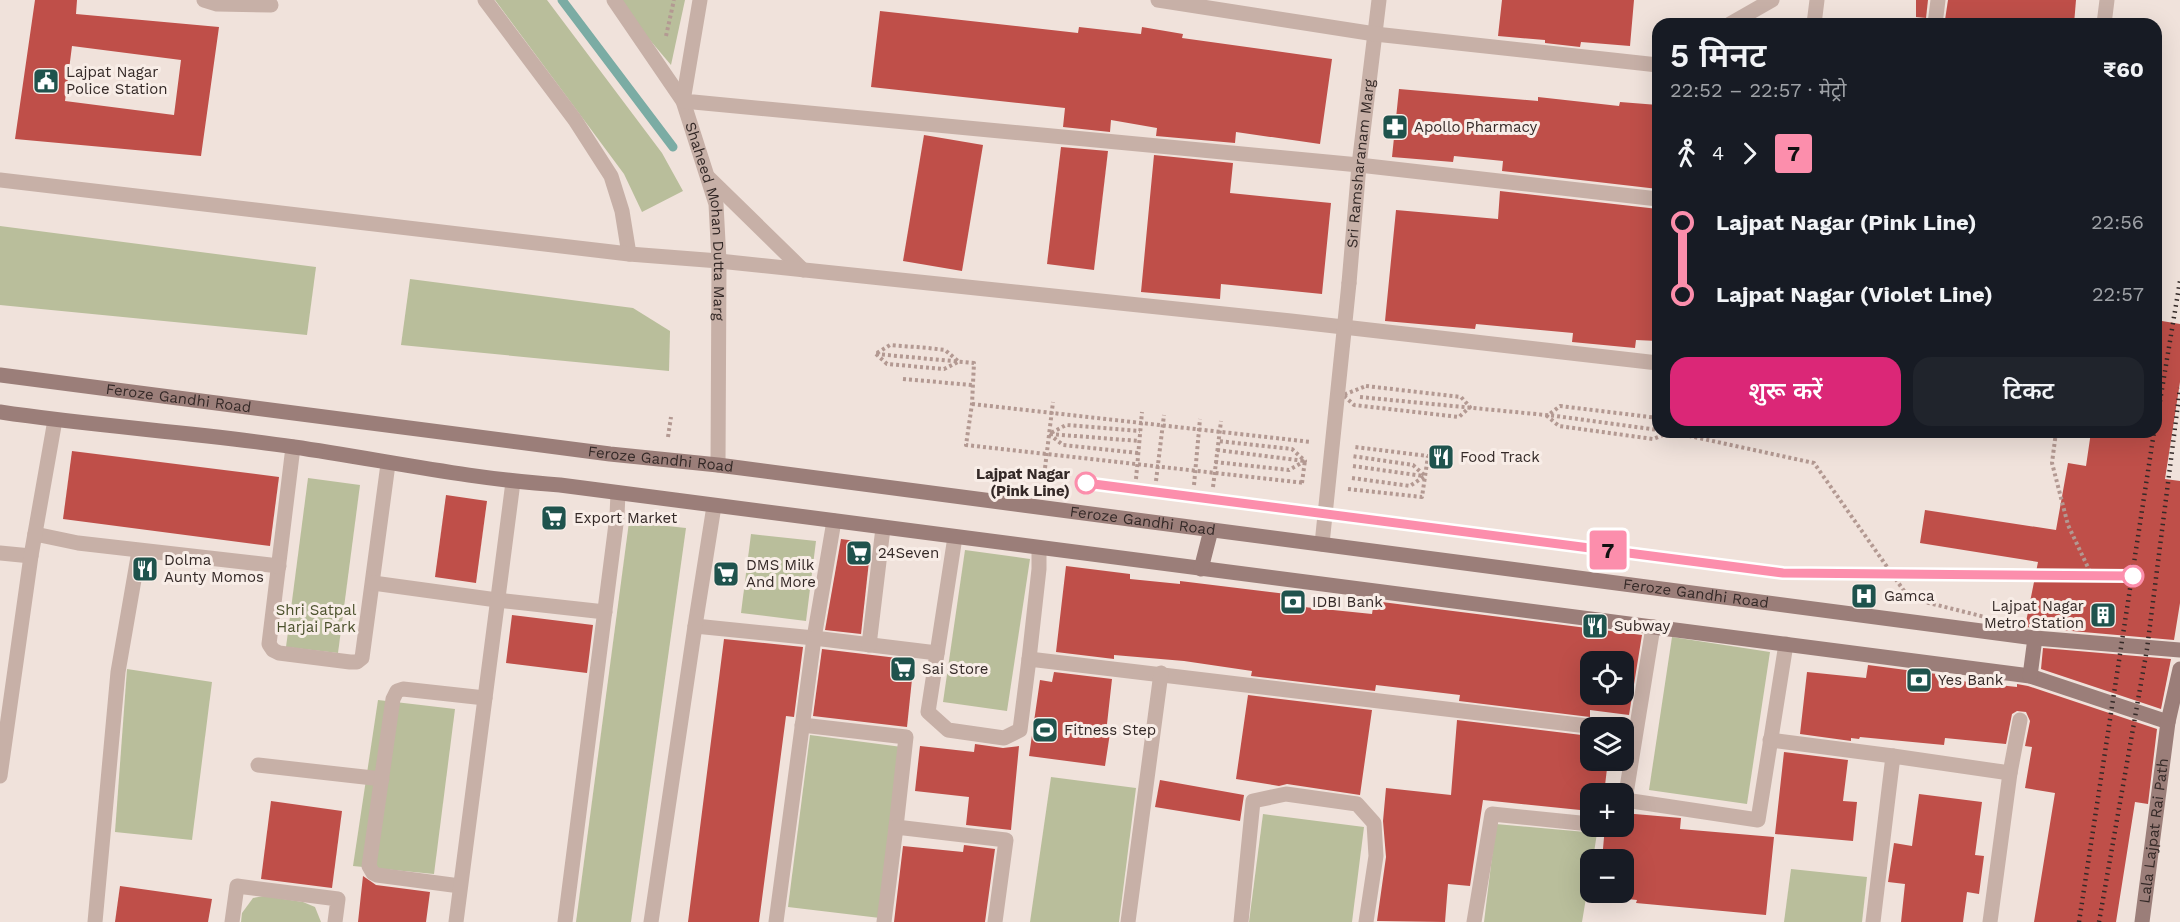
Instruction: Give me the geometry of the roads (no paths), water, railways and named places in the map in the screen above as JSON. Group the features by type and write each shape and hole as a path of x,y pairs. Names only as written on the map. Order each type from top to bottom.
{"street":[{"path":"204,0 217,4 271,5"},
{"path":"485,0 575,120 612,176 622,210 629,254"},
{"name":"Shaheed Mohan Dutta Marg","path":"614,0 683,101 716,204 719,261 718,465"},
{"path":"700,0 683,101 1359,165 1652,198"},
{"path":"1158,0 1375,34 1652,64"},
{"name":"Sri Ramsharanam Marg","path":"1322,544 1346,327 1359,165 1379,0"},
{"path":"1740,18 1772,0"},
{"path":"1815,18 1817,0"},
{"path":"1936,18 1938,0"},
{"path":"2105,18 2107,0"},
{"path":"709,178 803,270"},
{"path":"0,180 629,254 719,261 1346,327 1652,362"},
{"name":"Feroze Gandhi Road","path":"0,375 610,454 718,465 1210,530 2180,650"},
{"path":"0,412 294,447 388,464 513,482 560,485 2030,676 2168,722"},
{"path":"0,776 31,556 55,420"},
{"path":"294,447 269,644 279,653 350,662 357,662 362,658 388,464"},
{"path":"456,922 513,482"},
{"path":"565,922 618,493"},
{"path":"651,922 714,506"},
{"path":"777,922 814,638 834,521"},
{"path":"869,645 883,528"},
{"path":"1201,569 1210,530"},
{"path":"35,534 78,543 279,566"},
{"path":"955,537 928,712 948,730 1004,738 1020,730 1039,569 1039,548"},
{"path":"94,922 118,672 139,551"},
{"path":"0,553 31,556"},
{"path":"373,583 605,612"},
{"path":"695,626 937,653"},
{"path":"1633,717 1653,627"},
{"path":"2030,632 2030,676"},
{"path":"1634,802 1758,820 1786,644"},
{"path":"1029,659 1580,725"},
{"name":"Lala Lajpat Rai Path","path":"2142,922 2168,722 2180,669"},
{"path":"1128,922 1161,674"},
{"path":"460,886 373,873 369,866 393,699 397,691 403,689 485,698"},
{"path":"1990,922 2010,773 2020,720"},
{"path":"802,725 906,737 884,922"},
{"path":"1770,740 2010,773"},
{"path":"1873,922 1893,756"},
{"path":"258,765 381,779"},
{"path":"1241,922 1253,801 1286,794 1357,804 1374,823 1376,856 1366,922"},
{"path":"1474,922 1492,814 1580,823"},
{"path":"896,827 1006,840 996,922"},
{"path":"232,922 237,886 338,899 335,922"}],"waterway":[{"path":"562,0 673,147"}],"railway":[{"path":"2162,389 2180,281"},
{"path":"2099,922 2147,649 2180,388"},
{"path":"2079,922 2153,438"}],"metro line":[{"name":"7","path":"1086,483 1783,573 2133,576"}],"place":[{"name":"Lajpat Nagar Police Station","path":"46,81"},
{"name":"Apollo Pharmacy","path":"1395,127"},
{"name":"Food Track","path":"1441,457"},
{"name":"Lajpat Nagar (Pink Line)","path":"1086,483"},
{"name":"Export Market","path":"554,518"},
{"name":"24Seven","path":"859,553"},
{"name":"Dolma Aunty Momos","path":"145,569"},
{"name":"DMS Milk And More","path":"726,574"},
{"name":"Gamca","path":"1864,596"},
{"name":"IDBI Bank","path":"1293,602"},
{"name":"Lajpat Nagar Metro Station","path":"2103,615"},
{"name":"Subway","path":"1595,626"},
{"name":"Sai Store","path":"903,669"},
{"name":"Yes Bank","path":"1919,680"},
{"name":"Fitness Step","path":"1045,730"}],"park label":[{"name":"Shri Satpal Harjai Park","path":"316,618"}]}
